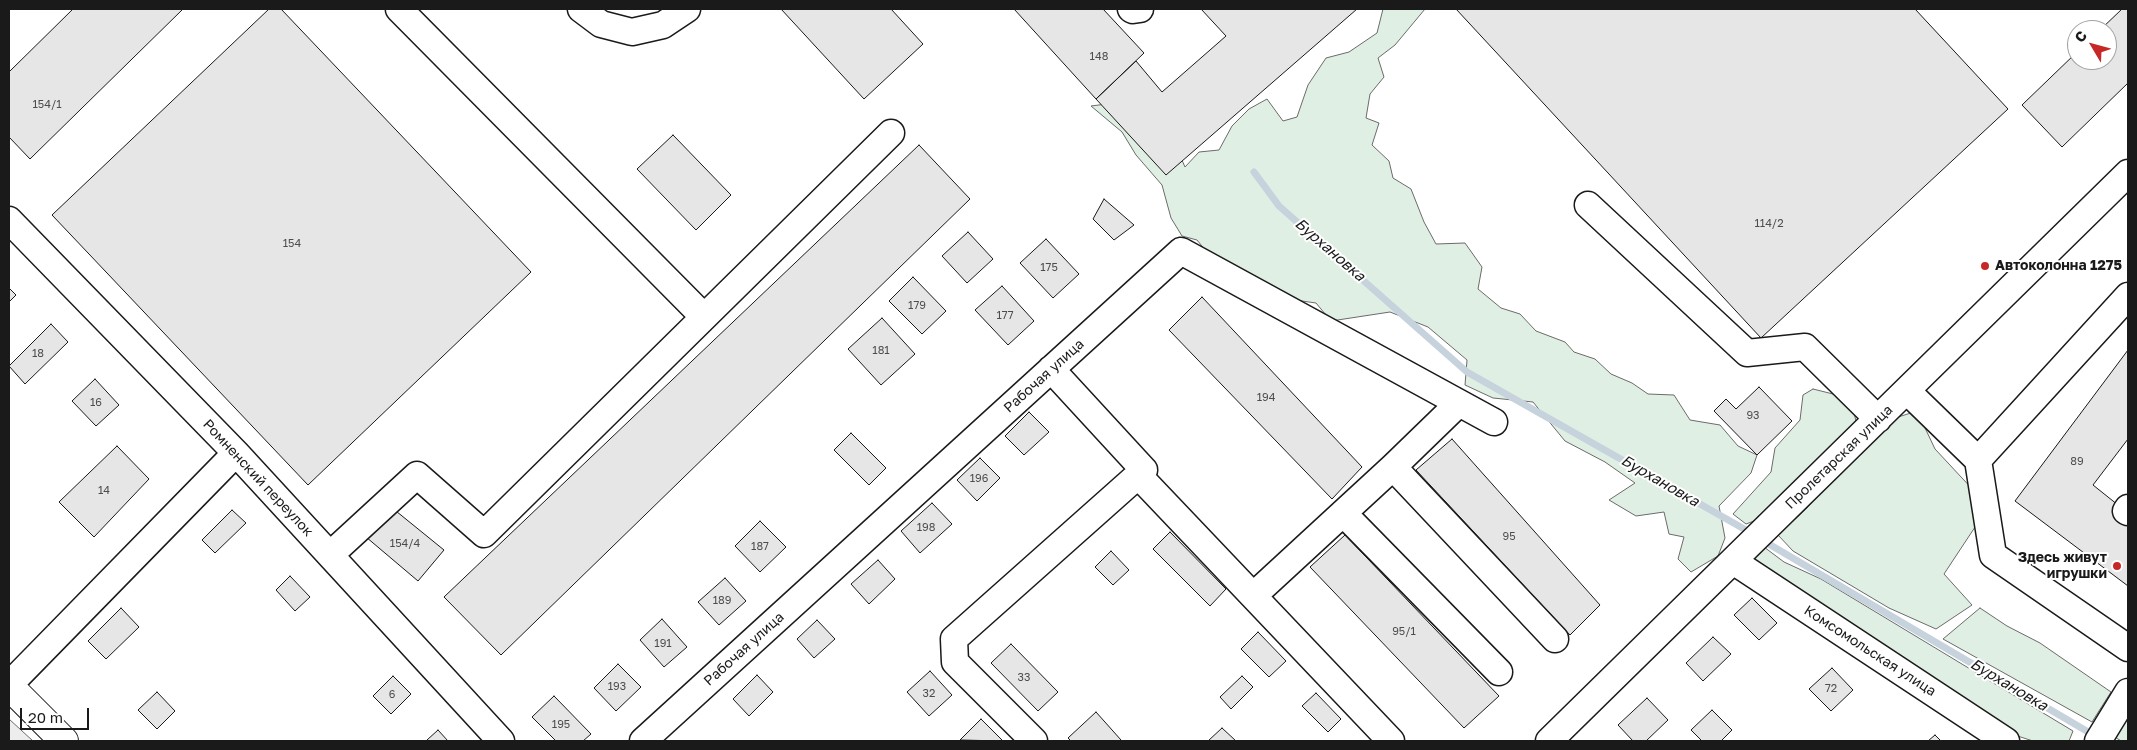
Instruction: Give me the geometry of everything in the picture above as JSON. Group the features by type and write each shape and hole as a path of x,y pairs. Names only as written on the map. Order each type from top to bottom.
{"main road":[{"path":"9,686 64,741"}],"street":[{"path":"399,9 704,317"},
{"path":"581,9 601,24 632,32 663,25 687,9"},
{"path":"1131,9 1140,9"},
{"path":"330,555 417,475 484,534 891,133"},
{"name":"Пролетарская улица","path":"1549,741 2128,173"},
{"path":"1588,205 1747,353 1805,347 1878,419"},
{"name":"Ромненский переулок","path":"9,220 236,453 501,741"},
{"name":"Рабочая улица","path":"643,741 1181,251 1494,422"},
{"path":"1978,460 2128,296"},
{"path":"1034,741 955,662 954,638 1144,470 1051,369"},
{"path":"1907,390 1978,460 1993,555 2128,648"},
{"path":"1253,596 1393,467 1459,403"},
{"path":"9,686 236,453"},
{"path":"1393,467 1555,639"},
{"path":"1138,475 1391,741"},
{"path":"2128,508 2126,511 2128,512"},
{"path":"1342,514 1499,672"},
{"name":"Комсомольская улица","path":"1749,545 2006,741"},
{"path":"2103,733 2128,692"}],"green space":[{"path":"1383,9 1425,9 1395,45 1378,58 1384,77 1370,94 1366,118 1379,123 1372,145 1389,161 1393,178 1411,189 1424,222 1436,244 1465,243 1482,267 1478,289 1501,308 1520,314 1536,331 1565,342 1574,352 1595,359 1611,374 1632,383 1648,394 1674,395 1690,420 1720,425 1738,446 1757,455 1751,473 1719,506 1725,538 1718,556 1691,572 1678,559 1684,537 1669,534 1664,512 1636,516 1609,500 1635,483 1605,462 1565,441 1533,402 1493,398 1465,385 1467,360 1428,327 1390,312 1331,321 1316,303 1288,299 1272,285 1249,282 1211,257 1197,240 1182,236 1171,218 1162,185 1136,155 1122,132 1091,106 1130,101 1173,140 1185,167 1199,152 1219,150 1232,126 1249,109 1267,99 1283,121 1297,117 1308,85 1326,58 1349,52 1377,33"},
{"path":"1813,389 1841,396 1854,413 1858,429 1762,518 1746,524 1733,514 1771,472 1775,448 1800,420 1803,395"},
{"path":"1917,411 1935,449 1976,493 1981,518 1944,574 1972,605 1936,629 1889,608 1793,551 1778,535 1807,508 1829,479 1892,419"},
{"path":"1760,544 1784,562 1821,579 2073,731 2069,741 2033,741 1999,730 1745,558"},
{"path":"1980,608 2007,626 2040,643 2111,692 2092,722 1943,639"},
{"path":"2128,711 2128,741 2121,741 2109,733"}],"shaded area":[{"path":"9,719 33,741 9,741"}],"building":[{"path":"73,9 183,9 30,159 9,137 9,72"},
{"path":"269,9 281,9 531,272 308,485 52,215"},
{"path":"781,9 891,9 923,44 864,99"},
{"path":"1014,9 1103,9 1144,53 1096,99"},
{"path":"1201,9 1357,9 1166,175 1096,99 1136,61 1162,92 1226,36"},
{"path":"1456,9 1915,9 2008,109 1761,338"},
{"path":"2122,9 2128,9 2128,83 2062,147 2022,105 2067,62 2067,70 2117,70 2117,20 2110,20"},
{"path":"673,135 731,195 696,230 637,169"},
{"path":"919,145 970,199 501,655 444,597"},
{"path":"1104,199 1134,225 1114,240 1093,219"},
{"path":"968,232 993,259 967,283 942,256"},
{"path":"1046,239 1079,274 1053,298 1020,263"},
{"path":"913,277 946,311 922,334 889,301"},
{"path":"1002,286 1034,321 1008,345 975,310"},
{"path":"9,288 16,295 9,302"},
{"path":"1202,297 1362,467 1332,499 1169,330"},
{"path":"882,318 915,354 881,385 848,349"},
{"path":"51,324 68,342 25,384 9,366"},
{"path":"2128,350 2128,439 2093,485 2128,513 2128,586 2015,501"},
{"path":"95,379 119,405 96,426 72,401"},
{"path":"1759,387 1792,421 1757,455 1714,411 1726,399 1736,409"},
{"path":"1029,412 1049,432 1024,455 1005,436"},
{"path":"851,433 886,468 869,485 834,450"},
{"path":"1452,439 1600,605 1570,635 1416,470"},
{"path":"117,446 149,479 94,537 59,502"},
{"path":"980,458 1000,478 977,501 957,480"},
{"path":"932,503 952,524 920,553 901,531"},
{"path":"391,507 444,550 418,581 366,537"},
{"path":"232,510 246,523 215,553 202,540"},
{"path":"760,521 786,547 760,572 735,546"},
{"path":"1170,532 1226,589 1210,606 1153,549"},
{"path":"1345,535 1499,696 1464,728 1310,567"},
{"path":"1111,551 1129,570 1113,585 1095,567"},
{"path":"878,560 895,579 869,604 851,584"},
{"path":"290,576 310,597 295,611 276,590"},
{"path":"725,578 746,601 719,625 698,602"},
{"path":"1752,598 1777,623 1759,640 1734,615"},
{"path":"121,608 139,627 106,659 88,641"},
{"path":"662,619 687,647 664,667 640,640"},
{"path":"817,620 835,639 814,658 797,639"},
{"path":"1258,632 1286,661 1269,677 1241,649"},
{"path":"1713,637 1731,654 1703,681 1686,663"},
{"path":"1011,644 1058,692 1038,711 991,663"},
{"path":"618,664 641,687 616,711 594,688"},
{"path":"1832,668 1853,690 1831,711 1809,689"},
{"path":"930,671 952,695 929,716 907,692"},
{"path":"757,675 773,692 749,716 733,699"},
{"path":"393,676 411,694 391,714 373,696"},
{"path":"1242,676 1253,687 1231,709 1220,697"},
{"path":"157,692 175,711 157,729 138,710"},
{"path":"1316,693 1341,719 1328,732 1302,706"},
{"path":"554,696 591,734 583,741 556,741 532,717"},
{"path":"1647,698 1668,720 1646,741 1633,741 1618,725"},
{"path":"1712,710 1732,730 1721,741 1702,741 1691,730"},
{"path":"1096,712 1121,740 1071,741 1068,738"},
{"path":"981,719 1003,741 960,740"},
{"path":"1222,728 1236,741 1208,741"},
{"path":"438,730 448,741 427,740"},
{"path":"1935,735 1941,741 1928,741"}],"waterway":[{"name":"Бурхановка","path":"1254,172 1279,206 1467,372 1753,534"},
{"name":"Бурхановка","path":"1762,540 2095,736"}],"place":[{"name":"Автоколонна 1275","path":"1985,266"},
{"name":"Здесь живут игрушки","path":"2117,566"}]}
